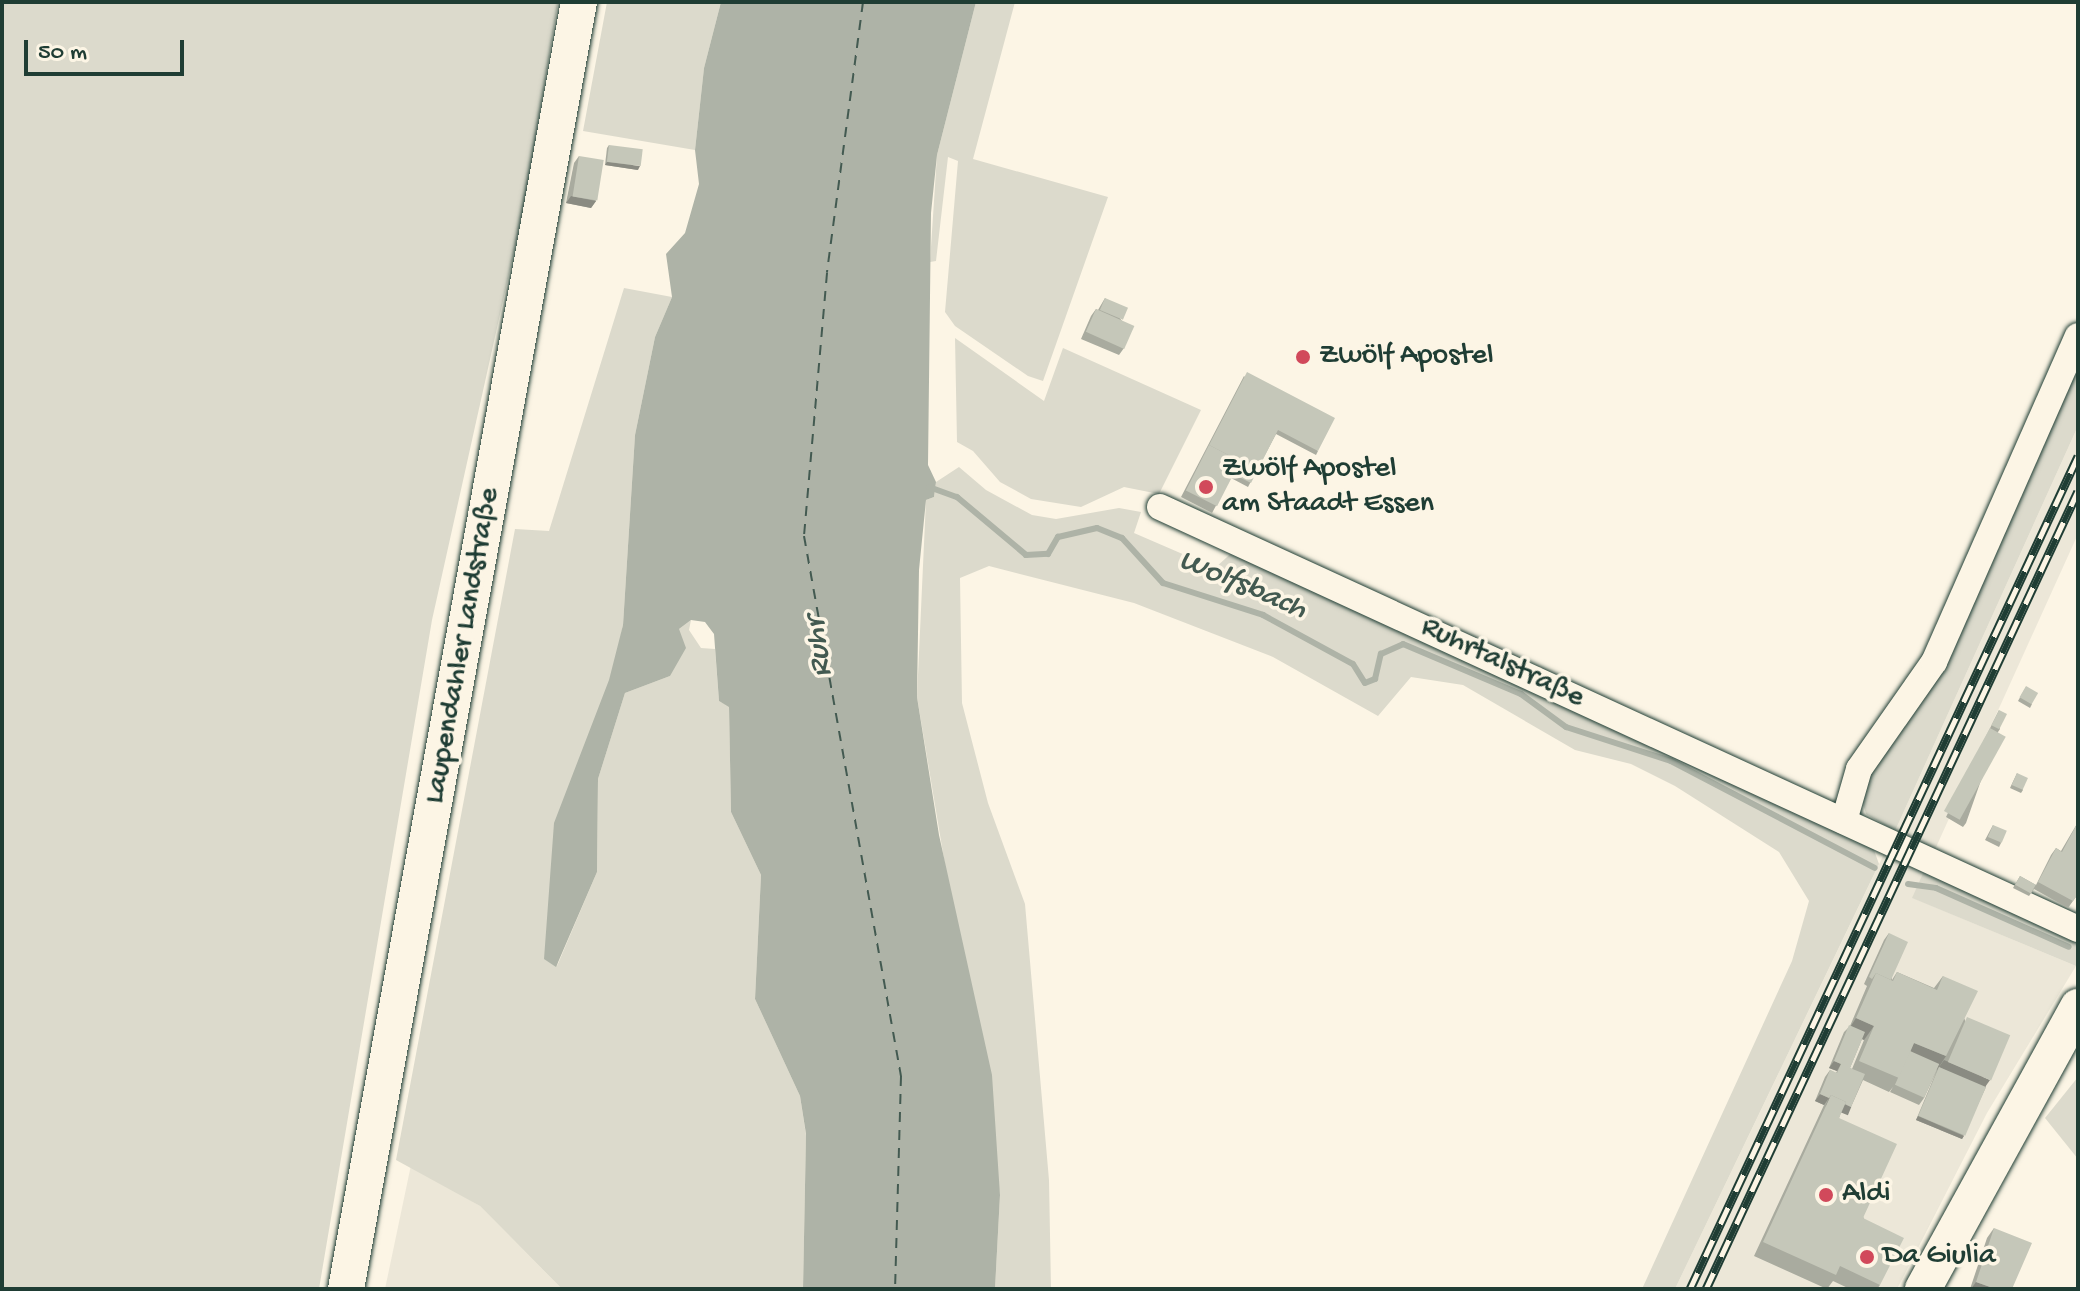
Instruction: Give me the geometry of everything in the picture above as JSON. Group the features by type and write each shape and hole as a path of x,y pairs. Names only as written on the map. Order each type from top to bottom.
{"main road":[{"name":"Laupendahler Landstraße","path":"346,1289 579,2"},
{"path":"1923,1289 2078,1007"}],"street":[{"path":"1844,821 1859,769 1934,662 2078,336"},
{"name":"Ruhrtalstraße","path":"1160,507 2078,929"}],"shaded area":[{"path":"2,2 558,2 525,202 432,620 319,1289 2,1289"},
{"path":"607,2 721,2 704,68 695,150 583,131"},
{"path":"976,2 1015,2 973,159 1108,197 1043,381 1028,376 955,326 945,312 958,161 948,157 936,261 930,262 937,155"},
{"path":"624,288 672,297 655,337 635,435 623,625 557,966 597,872 598,779 625,693 670,676 679,629 691,620 689,630 701,648 715,649 719,701 729,706 731,812 761,875 755,999 800,1096 806,1135 803,1289 562,1289 480,1206 396,1160 515,529 549,531"},
{"path":"955,338 1044,401 1063,348 1201,410 1159,494 1124,487 1081,507 1031,499 1000,482 973,451 957,442"},
{"path":"2078,364 2078,426 1895,831 1866,814 1860,793 1871,767 1896,740 1954,644"},
{"path":"2078,426 2078,534 1913,898 2076,966 1987,1113 1897,1289 1675,1289 1895,831"},
{"path":"959,467 986,490 1032,515 1056,519 1119,508 1141,512 1134,533 1215,568 1238,547 1871,842 1879,864 1675,1289 1642,1289 1792,961 1809,901 1779,852 1675,786 1631,764 1575,750 1463,685 1411,677 1378,716 1273,657 1134,603 989,566 960,578 962,703 988,803 1025,904 1049,1180 1051,1289 995,1289 1000,1195 917,697 926,500 934,497 936,482"},
{"path":"1925,869 2078,941 2076,966 1912,898"},
{"path":"2078,1077 2078,1159 2045,1118"},
{"path":"411,1165 480,1206 562,1289 385,1289"}],"water":[{"name":"Ruhr","path":"721,2 976,2 937,155 931,213 928,465 936,482 934,497 926,500 919,570 917,697 939,835 992,1075 1000,1195 995,1289 803,1289 806,1134 800,1096 755,999 761,875 731,812 729,707 719,701 714,634 705,622 691,620 679,629 686,648 670,676 625,693 598,779 597,872 556,967 544,959 554,823 609,680 623,625 635,435 655,337 672,297 666,254 685,233 699,184 695,150 704,68"}],"building":[{"path":"609,145 643,149 641,166 607,162"},
{"path":"579,156 604,160 597,200 573,196"},
{"path":"1105,298 1128,308 1123,320 1100,310"},
{"path":"1096,309 1134,326 1124,349 1086,332"},
{"path":"1247,372 1335,418 1318,451 1278,430 1251,483 1233,474 1240,461 1209,445"},
{"name":"Zwölf Apostel am Staadt Essen","path":"1209,445 1240,461 1217,506 1186,490"},
{"path":"2026,686 2038,693 2032,704 2020,697"},
{"path":"1999,710 2007,714 1999,729 1991,725"},
{"path":"1990,728 2006,737 1960,820 1944,811"},
{"path":"2017,773 2028,778 2023,790 2012,785"},
{"path":"2078,822 2078,894 2073,901 2038,882 2056,848 2062,852"},
{"path":"1993,825 2007,831 2002,843 1988,837"},
{"path":"2020,876 2036,885 2031,893 2015,885"},
{"path":"1889,933 1908,942 1891,980 1876,973 1872,979 1869,977"},
{"path":"1897,972 1937,990 1943,976 1978,991 1946,1056 1914,1043 1899,1078 1859,1061 1874,1026 1856,1018 1876,973 1893,981"},
{"path":"1967,1017 2010,1035 1991,1080 1948,1062"},
{"path":"1849,1025 1865,1032 1850,1068 1865,1074 1851,1107 1831,1095 1829,1098 1820,1094 1830,1070 1837,1073 1841,1064 1834,1061"},
{"path":"1910,1051 1939,1064 1924,1098 1895,1085"},
{"path":"1939,1067 1986,1087 1965,1136 1918,1116"},
{"name":"Aldi","path":"1831,1095 1846,1102 1839,1118 1897,1144 1863,1218 1904,1238 1880,1285 1840,1266 1836,1275 1763,1242"},
{"path":"1994,1228 2032,1243 2012,1289 1989,1289 1976,1282"}],"waterway":[{"name":"Wolfsbach","path":"929,487 957,497 1026,555 1048,554 1058,537 1097,528 1122,538 1163,583 1263,615 1353,664 1365,683 1375,679 1381,654 1403,644 1521,694 1566,727 1671,761 1875,868"},
{"name":"Wolfsbach","path":"1908,884 1936,888 2069,947"}],"ferry route":[{"path":"863,2 827,273 804,536 901,1076 895,1289"}],"railway":[{"path":"1690,1289 2078,456"},
{"path":"1706,1289 2078,491"}],"place":[{"name":"Zwölf Apostel","path":"1303,357"},
{"name":"Zwölf Apostel am Staadt Essen","path":"1206,487"},
{"name":"Aldi","path":"1826,1195"},
{"name":"Da Giulia","path":"1867,1257"}]}
